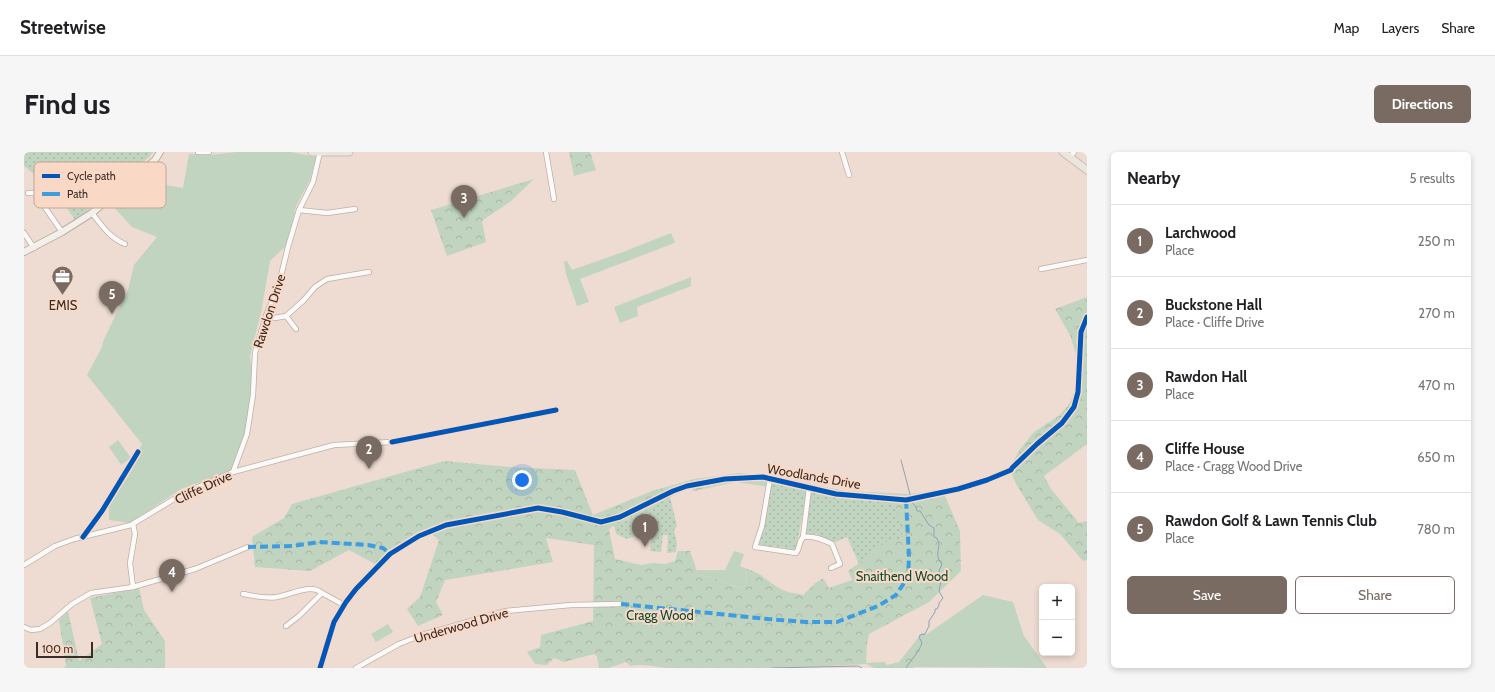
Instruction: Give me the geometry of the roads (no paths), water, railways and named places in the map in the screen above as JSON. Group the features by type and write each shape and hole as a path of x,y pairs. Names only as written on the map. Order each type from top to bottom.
{"main road":[{"path":"153,162 160,152"},
{"path":"312,152 349,152"},
{"path":"1063,152 1072,154 1087,170"},
{"path":"24,252 62,232 98,208"}],"street":[{"path":"198,152 209,152"},
{"name":"Rawdon Drive","path":"233,472 247,434 253,395 255,353 266,316 279,284 299,210 313,182 320,152"},
{"path":"546,152 554,199"},
{"path":"842,152 849,175"},
{"path":"28,193 34,193"},
{"path":"45,208 62,232"},
{"path":"299,210 327,213 355,209"},
{"path":"92,213 111,236 117,241 125,244"},
{"path":"24,233 34,248"},
{"path":"1041,269 1087,260"},
{"path":"266,316 275,318 286,316 315,287 328,279 369,272"},
{"path":"286,316 296,329"},
{"name":"Woodlands Drive","path":"320,668 334,622 356,589 390,554 419,536 446,525 538,508 562,512 601,522 620,517 655,498 686,486 725,479 764,477 836,494 911,499 958,489 987,480 1011,470 1037,444 1062,423 1074,407 1078,392 1081,332 1087,317"},
{"name":"Cliffe Drive","path":"24,565 55,546 133,524 184,493 233,472 334,445 392,442"},
{"path":"83,537 102,511 138,452"},
{"path":"770,478 762,526 755,547 794,554 798,552 799,541 803,537 809,488"},
{"path":"133,524 135,534 130,563 133,587"},
{"path":"803,537 812,536 832,544 840,564 831,568"},
{"path":"24,627 31,630 40,629 50,623 72,604 91,593 133,587 194,569 248,548"},
{"path":"243,594 263,598 278,597 315,589 344,605"},
{"path":"286,626 299,616 322,593"},
{"name":"Underwood Drive","path":"356,668 399,644 422,635 506,611 570,605 620,604"}],"waterway":[{"path":"901,460 911,498"},
{"path":"906,668 921,647 922,643 919,637 920,635 925,634 929,626 929,621 943,598 939,591 941,581 939,571 942,564 938,558 939,544 937,538 934,537 934,528 929,525 920,511 917,511 916,507 911,501"},
{"path":"772,668 858,666 862,668"}],"place":[{"name":"Rawdon Hall","path":"464,218"},
{"name":"EMIS","path":"63,296"},
{"name":"Rawdon Golf & Lawn Tennis Club","path":"112,314"},
{"name":"Buckstone Hall","path":"369,469"},
{"name":"Larchwood","path":"645,547"},
{"name":"Cliffe House","path":"172,592"}],"park label":[{"name":"Snaithend Wood","path":"902,576"},
{"name":"Cragg Wood","path":"660,615"}]}
